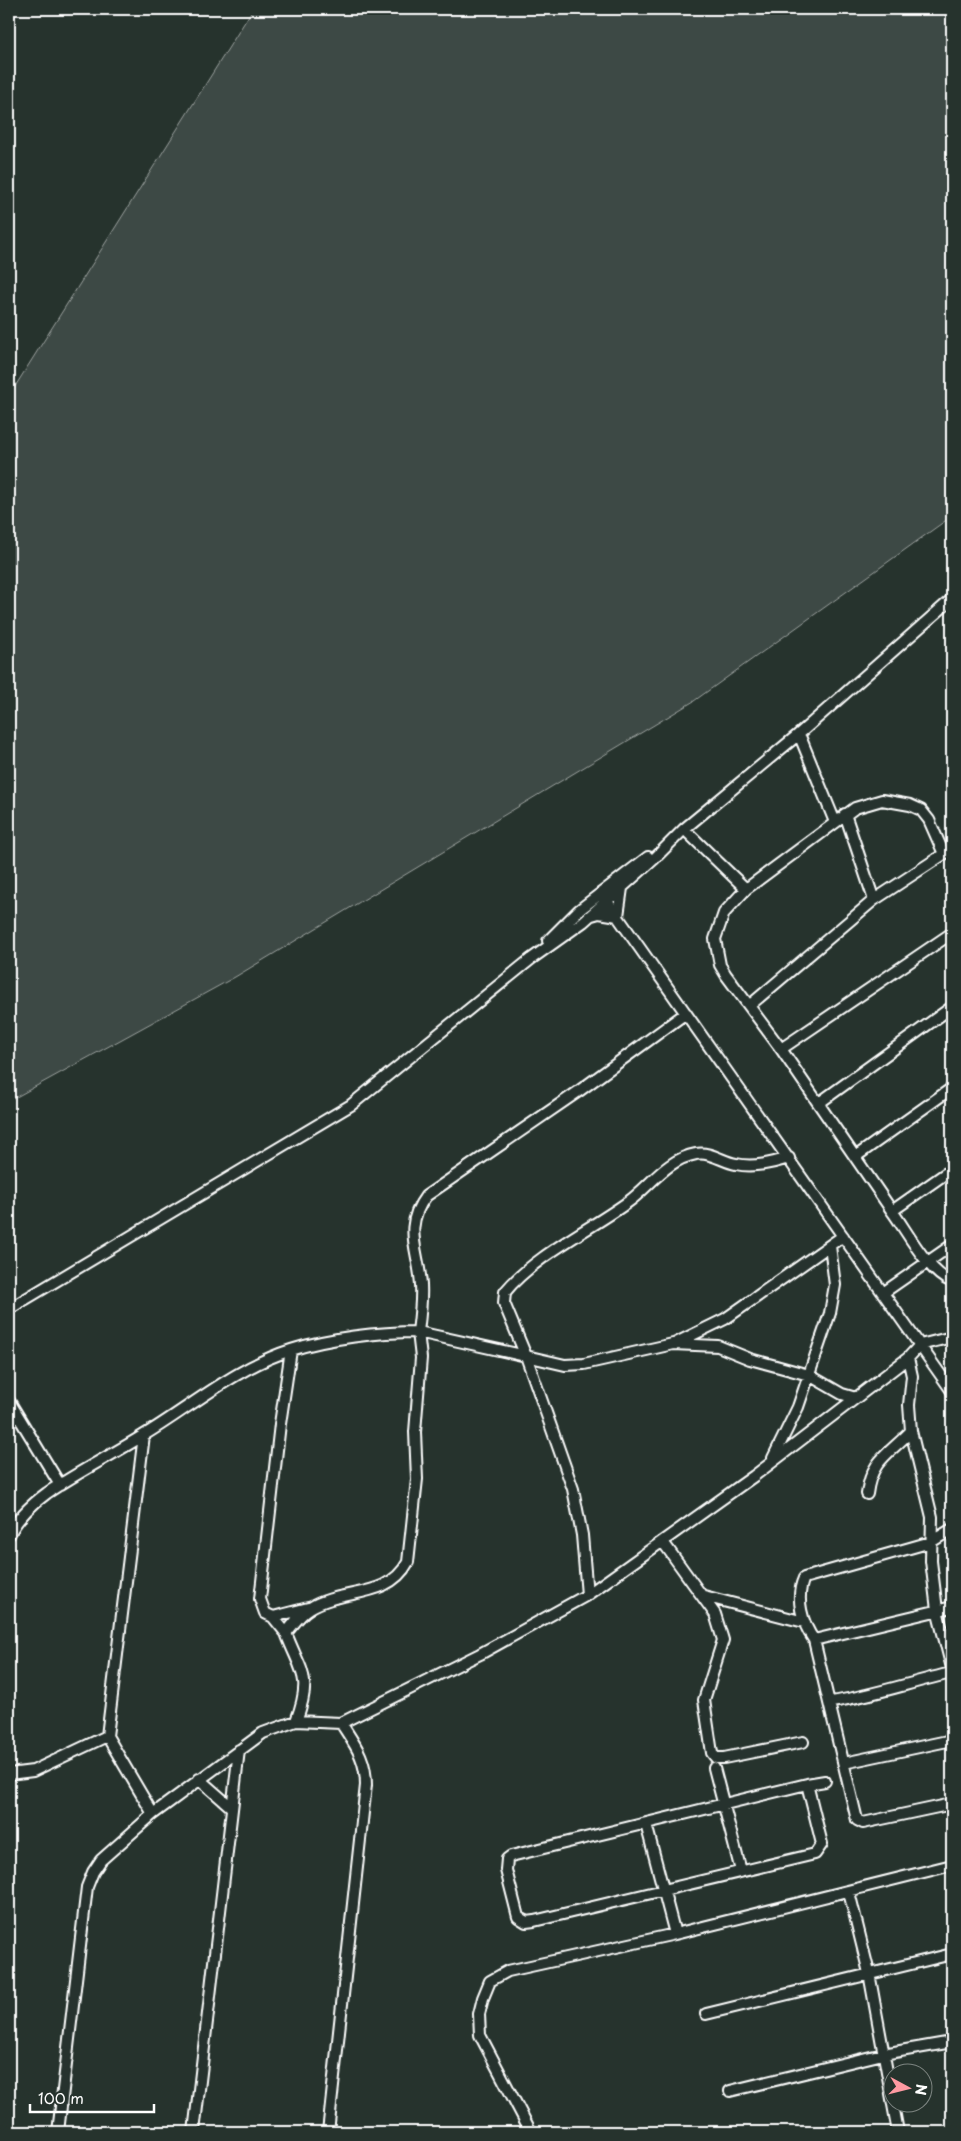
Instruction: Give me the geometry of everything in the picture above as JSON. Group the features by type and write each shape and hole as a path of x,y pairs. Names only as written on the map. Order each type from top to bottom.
{"street":[{"path":"531,959 579,910 622,888 684,829 800,734 952,599"},
{"path":"800,734 835,822"},
{"path":"749,1006 874,900 948,851 930,820 921,810 910,805 882,800 856,808 845,814 746,889 724,913 715,939 720,966 819,1103 928,1262 946,1280 952,1282"},
{"path":"845,814 874,900"},
{"path":"684,829 746,889"},
{"path":"9,1309 350,1105 531,959 590,916 604,897 666,846"},
{"path":"618,916 622,888"},
{"path":"604,897 952,1391"},
{"path":"590,916 599,913 618,916"},
{"path":"781,1050 952,933"},
{"path":"819,1103 952,1007"},
{"path":"273,1617 389,1584 402,1573 408,1562 417,1478 416,1407 420,1358 418,1332 421,1284 412,1221 417,1207 426,1196 579,1091 686,1013"},
{"path":"855,1158 952,1088"},
{"path":"587,1595 582,1535 573,1489 503,1297 509,1287 534,1265 630,1201 662,1171 685,1157 707,1154 746,1166 771,1164 789,1158"},
{"path":"892,1210 952,1169"},
{"path":"9,1535 27,1510 60,1485 255,1365 291,1350 387,1332 418,1332 565,1365 584,1364 673,1344 725,1319 843,1236"},
{"path":"884,1293 952,1245"},
{"path":"770,1463 787,1434 830,1313 835,1285 830,1246"},
{"path":"58,2132 87,1887 93,1872 101,1860 153,1814 263,1733 296,1721 341,1723 480,1654 587,1595 770,1463 908,1358 920,1345 952,1337"},
{"path":"673,1344 718,1346 750,1359 809,1375 842,1394 856,1398"},
{"path":"291,1350 280,1424 260,1599 265,1613 273,1617 286,1633 300,1665 304,1682 302,1704 296,1721"},
{"path":"908,1358 912,1376 909,1405 911,1431 932,1517 931,1561 937,1610 952,1668"},
{"path":"9,1401 60,1485"},
{"path":"867,1494 870,1474 875,1465 911,1431"},
{"path":"144,1435 108,1736 153,1814"},
{"path":"952,1529 931,1542 804,1578 800,1591 804,1622 814,1640 831,1702 857,1820 863,1823 952,1804"},
{"path":"663,1542 704,1596 715,1614 723,1640 704,1700 712,1753 716,1758 724,1758 803,1742"},
{"path":"704,1596 804,1622"},
{"path":"814,1640 952,1607"},
{"path":"286,1633 309,1608"},
{"path":"831,1702 857,1699 905,1684 952,1673"},
{"path":"328,2132 366,1785 363,1757 341,1723"},
{"path":"9,1774 34,1770 108,1736"},
{"path":"844,1763 952,1740"},
{"path":"194,2132 239,1750"},
{"path":"714,1768 741,1871"},
{"path":"199,1779 231,1806"},
{"path":"808,1784 821,1838 820,1850 815,1854 526,1922 518,1917 506,1870 507,1859 511,1856 808,1784 825,1781"},
{"path":"646,1824 674,1934"},
{"path":"531,2132 480,2035 479,2014 490,1981 508,1971 674,1934 952,1865"},
{"path":"849,1892 869,1973 898,2132"},
{"path":"706,2014 952,1954"},
{"path":"730,2091 883,2054 952,2042"}],"shaded area":[{"path":"253,9 952,9 952,516 694,701 235,977 9,1101 9,396"}]}
